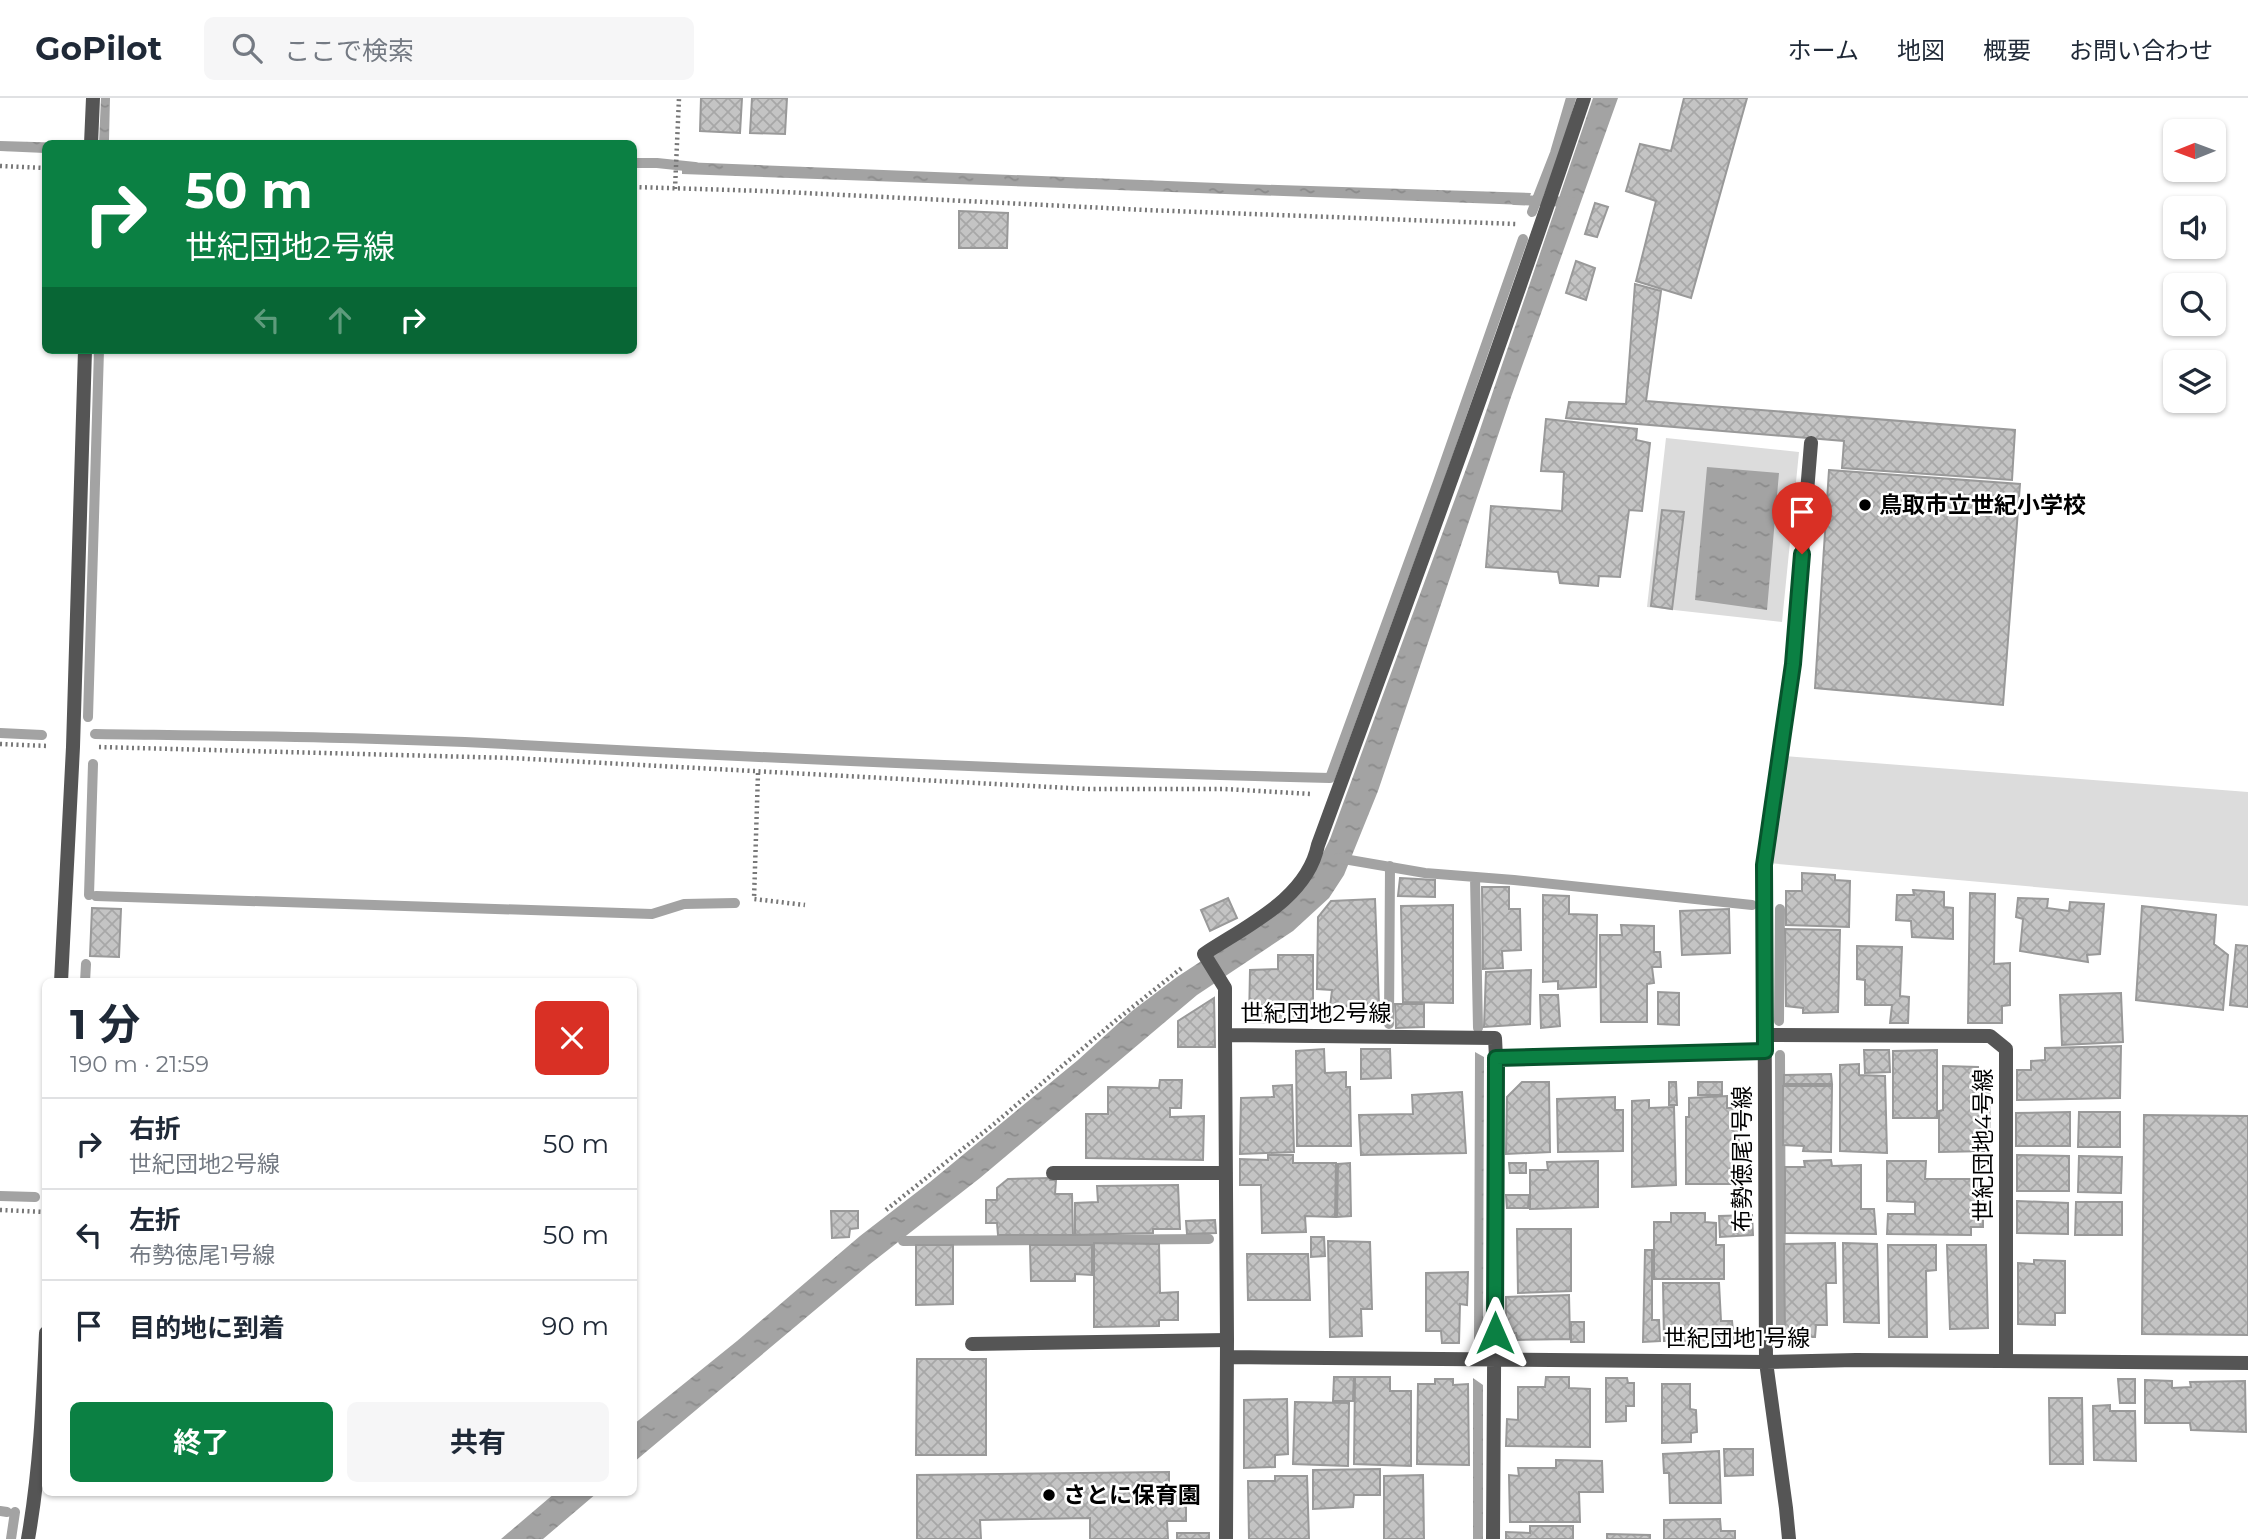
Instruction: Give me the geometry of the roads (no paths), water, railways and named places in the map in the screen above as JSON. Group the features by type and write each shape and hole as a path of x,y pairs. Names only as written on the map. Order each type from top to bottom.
{"street":[{"path":"91,140 93,98"},
{"path":"1225,1035 1225,988 1204,954 1275,906 1307,875 1313,864 1433,532 1584,98"},
{"path":"61,978 73,747 85,354"},
{"name":"布勢徳尾1号線","path":"1788,1539 1766,1362 1764,865 1793,664 1811,443"},
{"name":"世紀団地2号線","path":"1226,1539 1225,1035 1495,1038 1496,1058"},
{"name":"世紀団地4号線","path":"1765,1035 1990,1037 2006,1049 2006,1361"},
{"path":"1493,1539 1496,1058 1765,1051"},
{"path":"1053,1174 1226,1173"},
{"path":"972,1343 1227,1340"},
{"name":"世紀団地1号線","path":"1227,1357 2248,1363"},
{"path":"28,1539 42,1420"}],"water":[{"path":"101,98 110,98 109,140 99,140"},
{"path":"1593,98 1618,98 1511,397 1378,791 1344,875 1329,898 1293,931 1197,995 980,1178 870,1264 637,1459 637,1422 860,1236 1078,1060 1132,1011 1177,977 1244,933 1317,865 1330,839 1473,450"},
{"path":"0,141 42,142 42,153 0,151"},
{"path":"682,162 1531,193 1527,205 682,174"},
{"path":"1707,467 1779,473 1767,610 1695,600"},
{"path":"1475,1052 1484,1057 1483,1332 1474,1343"},
{"path":"1473,1378 1483,1385 1483,1539 1473,1539"},
{"path":"551,1496 593,1496 543,1539 501,1539"}],"waterway":[{"path":"1532,212 1555,153 1571,98"},
{"path":"637,163 695,167"},
{"path":"1515,200 1572,202"},
{"path":"95,734 403,740 918,764 1330,778 1523,239"},
{"path":"88,717 99,354"},
{"path":"0,733 42,735"},
{"path":"89,895 93,764"},
{"path":"1338,858 1425,873 1752,905"},
{"path":"1389,1024 1390,866"},
{"path":"1475,877 1478,1028"},
{"path":"96,896 652,914 684,904 735,903"},
{"path":"1779,1021 1780,909"},
{"path":"85,978 86,964"},
{"path":"1780,1055 1781,1333"},
{"path":"0,1196 35,1197"},
{"path":"903,1241 1209,1239"},
{"path":"0,1511 7,1512"},
{"path":"11,1539 15,1512"}],"place":[{"name":"鳥取市立世紀小学校","path":"1865,505"},
{"name":"さとに保育園","path":"1049,1495"}]}
